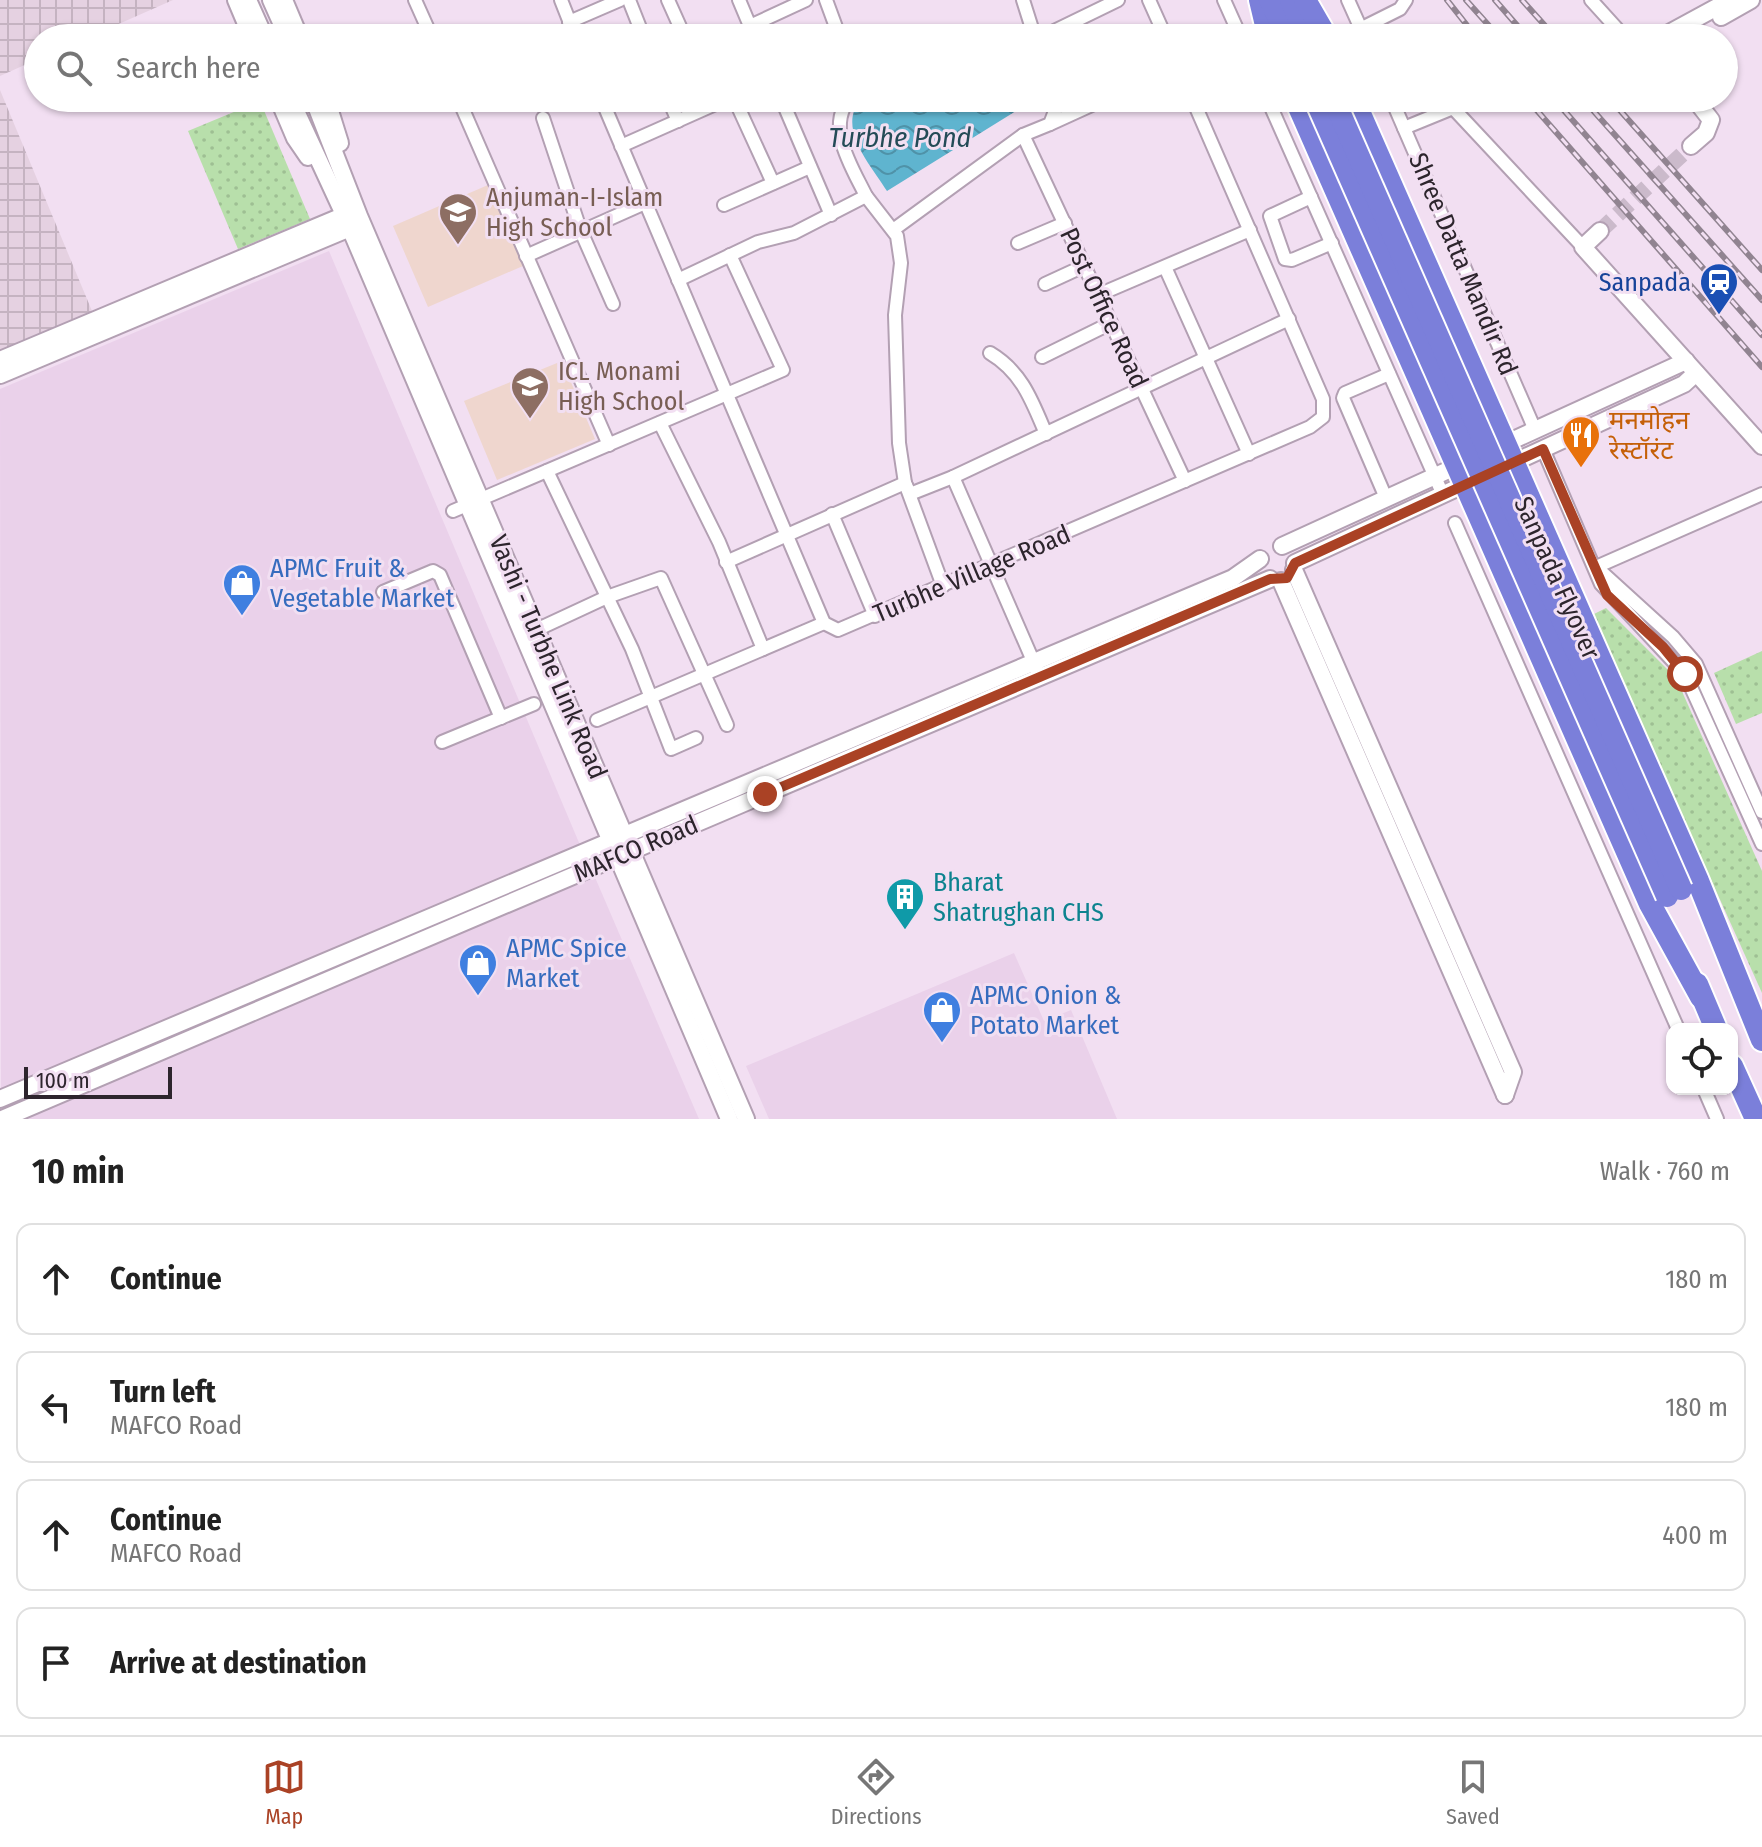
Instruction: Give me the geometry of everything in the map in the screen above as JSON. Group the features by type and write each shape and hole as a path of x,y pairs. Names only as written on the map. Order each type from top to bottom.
{"highway":[{"path":"1260,0 1280,24"},
{"path":"1270,0 1282,24"},
{"path":"1288,24 1291,0"},
{"path":"1305,0 1319,24"},
{"path":"1301,112 1650,904 1713,1023"},
{"name":"Sanpada Flyover","path":"1321,112 1674,892 1736,981"},
{"name":"Sanpada Flyover","path":"1339,112 1674,892 1701,997"},
{"path":"1359,112 1698,881 1760,1034"},
{"path":"1499,560 1547,539"},
{"path":"1738,1079 1756,1119"}],"main road":[{"path":"236,0 246,24"},
{"path":"248,0 259,24"},
{"path":"271,0 282,24"},
{"path":"284,0 294,24"},
{"path":"1688,24 1729,3 1751,0"},
{"path":"1701,24 1729,3"},
{"path":"284,112 295,138 350,212"},
{"path":"296,112 350,212"},
{"path":"319,112 350,212"},
{"path":"332,112 350,212"},
{"path":"1691,146 1706,133 1711,120 1705,112"},
{"path":"0,360 350,212"},
{"path":"0,375 350,212"},
{"name":"Vashi - Turbhe Link Road","path":"350,212 467,505 621,846 714,1065 729,1119"},
{"path":"1600,231 1583,247 1762,446"},
{"name":"MAFCO Road","path":"1510,453 1535,430 1691,367"},
{"name":"MAFCO Road","path":"1282,546 1435,476 1461,475 1510,453 1543,449 1684,384 1691,367"},
{"name":"MAFCO Road","path":"2,1119 621,846 884,734 1044,667 1285,573 1443,495 1461,475"},
{"name":"Vashi - Turbhe Link Road","path":"467,505 536,630 621,846"},
{"path":"1285,573 1262,571 1260,559 1271,547 1282,546 1291,552 1285,573 1505,1095 1513,1072 1285,573"},
{"name":"MAFCO Road","path":"1044,667 1233,578 1260,559"},
{"name":"MAFCO Road","path":"0,1099 621,846"},
{"name":"Vashi - Turbhe Link Road","path":"714,1065 746,1119"}],"street":[{"path":"415,0 426,24"},
{"path":"561,0 569,22 620,0"},
{"path":"629,0 638,24"},
{"path":"668,0 679,24"},
{"path":"739,0 750,24"},
{"path":"766,24 806,0"},
{"path":"826,0 835,24"},
{"path":"1023,0 1032,24"},
{"path":"1067,24 1118,0"},
{"path":"1149,0 1160,24"},
{"path":"1224,0 1234,24"},
{"path":"1348,0 1358,24"},
{"path":"1376,24 1400,9 1406,0"},
{"path":"1591,0 1613,24"},
{"path":"464,112 609,445"},
{"path":"597,720 824,623 607,112"},
{"path":"674,112 678,121"},
{"path":"621,146 693,112"},
{"path":"738,112 773,183"},
{"path":"787,112 831,215"},
{"path":"841,112 841,142 866,196 893,230 901,263 895,315 899,443 905,483 943,586"},
{"path":"1050,124 1055,112"},
{"path":"893,230 1023,135 1076,112"},
{"name":"Turbhe Village Road","path":"824,623 838,630 875,616 1310,427 1325,412 1323,399 1198,112"},
{"path":"1273,112 1443,495"},
{"name":"Shree Datta Mandir Rd","path":"1397,112 1535,430"},
{"path":"1404,128 1443,112"},
{"path":"1457,112 1583,247"},
{"path":"543,118 580,229 613,304"},
{"name":"Post Office Road","path":"1023,135 1185,481"},
{"path":"724,205 810,167"},
{"path":"678,280 758,242 794,233 866,196"},
{"path":"1311,197 1270,216 1285,259 1292,260 1332,243"},
{"path":"526,256 580,229 645,203"},
{"path":"1018,243 1065,223"},
{"path":"1098,295 1250,230"},
{"path":"467,505 783,370 730,255"},
{"path":"1045,284 1084,266"},
{"path":"1165,267 1249,454"},
{"path":"905,483 910,494 953,477 1289,319"},
{"path":"1042,357 1111,323"},
{"path":"990,353 1009,364 1023,384 1046,434"},
{"path":"1386,498 1343,398 1345,393 1389,374"},
{"path":"660,423 726,562 763,649"},
{"path":"1543,449 1607,595 1663,647 1685,674 1762,844"},
{"path":"547,471 607,597 671,749 696,738"},
{"path":"953,477 991,565 1044,667"},
{"path":"726,562 905,483"},
{"path":"1596,567 1762,494"},
{"path":"832,514 875,616"},
{"path":"1455,523 1675,1023"},
{"path":"1596,567 1673,637 1696,664 1762,812"},
{"path":"383,592 433,571 440,575 501,718"},
{"path":"536,630 607,597 661,578 727,725"},
{"path":"442,742 534,704"},
{"path":"1707,1095 1717,1119"}],"shaded area":[{"path":"0,0 173,0 119,24 24,24 24,65 0,76"},
{"path":"0,90 92,311 0,350"},
{"name":"Anjuman-I-Islam High School","path":"488,185 523,266 428,307 393,226"},
{"name":"APMC Fruit & Vegetable Market","path":"329,251 580,845 1,1090 0,389"},
{"name":"ICL Monami High School","path":"562,361 595,439 497,480 464,401"},
{"name":"APMC Spice Market","path":"594,875 699,1119 26,1119"},
{"name":"APMC Onion & Potato Market","path":"1014,953 1044,1021 1071,1010 1117,1119 769,1119 746,1066"}],"green space":[{"path":"234,112 265,112 310,219 238,249 188,131"},
{"path":"1606,608 1676,678 1762,871 1762,993 1592,615"},
{"path":"1762,651 1762,713 1736,724 1714,673"}],"water":[{"name":"Turbhe Pond","path":"854,112 1014,112 887,191 858,146 852,121"}],"tunnel":[{"path":"1600,231 1691,146"}],"railway":[{"path":"1447,0 1466,24"},
{"path":"1466,0 1487,24"},
{"path":"1495,0 1516,24"},
{"path":"1522,0 1543,24"},
{"path":"1538,112 1762,367"},
{"path":"1565,112 1762,335"},
{"path":"1594,112 1762,300"},
{"path":"1621,112 1762,270"}],"place":[{"name":"Anjuman-I-Islam High School","path":"458,246"},
{"name":"Sanpada","path":"1719,316"},
{"name":"ICL Monami High School","path":"530,420"},
{"name":"मनमोहन रेस्टॉरंट","path":"1581,469"},
{"name":"APMC Fruit & Vegetable Market","path":"242,617"},
{"name":"Bharat Shatrughan CHS","path":"905,931"},
{"name":"APMC Spice Market","path":"478,997"},
{"name":"APMC Onion & Potato Market","path":"942,1044"}],"route":[{"path":"765,794 1270,579 1281,581 1291,575 1295,563 1543,449 1607,595 1663,647 1685,674"}]}
